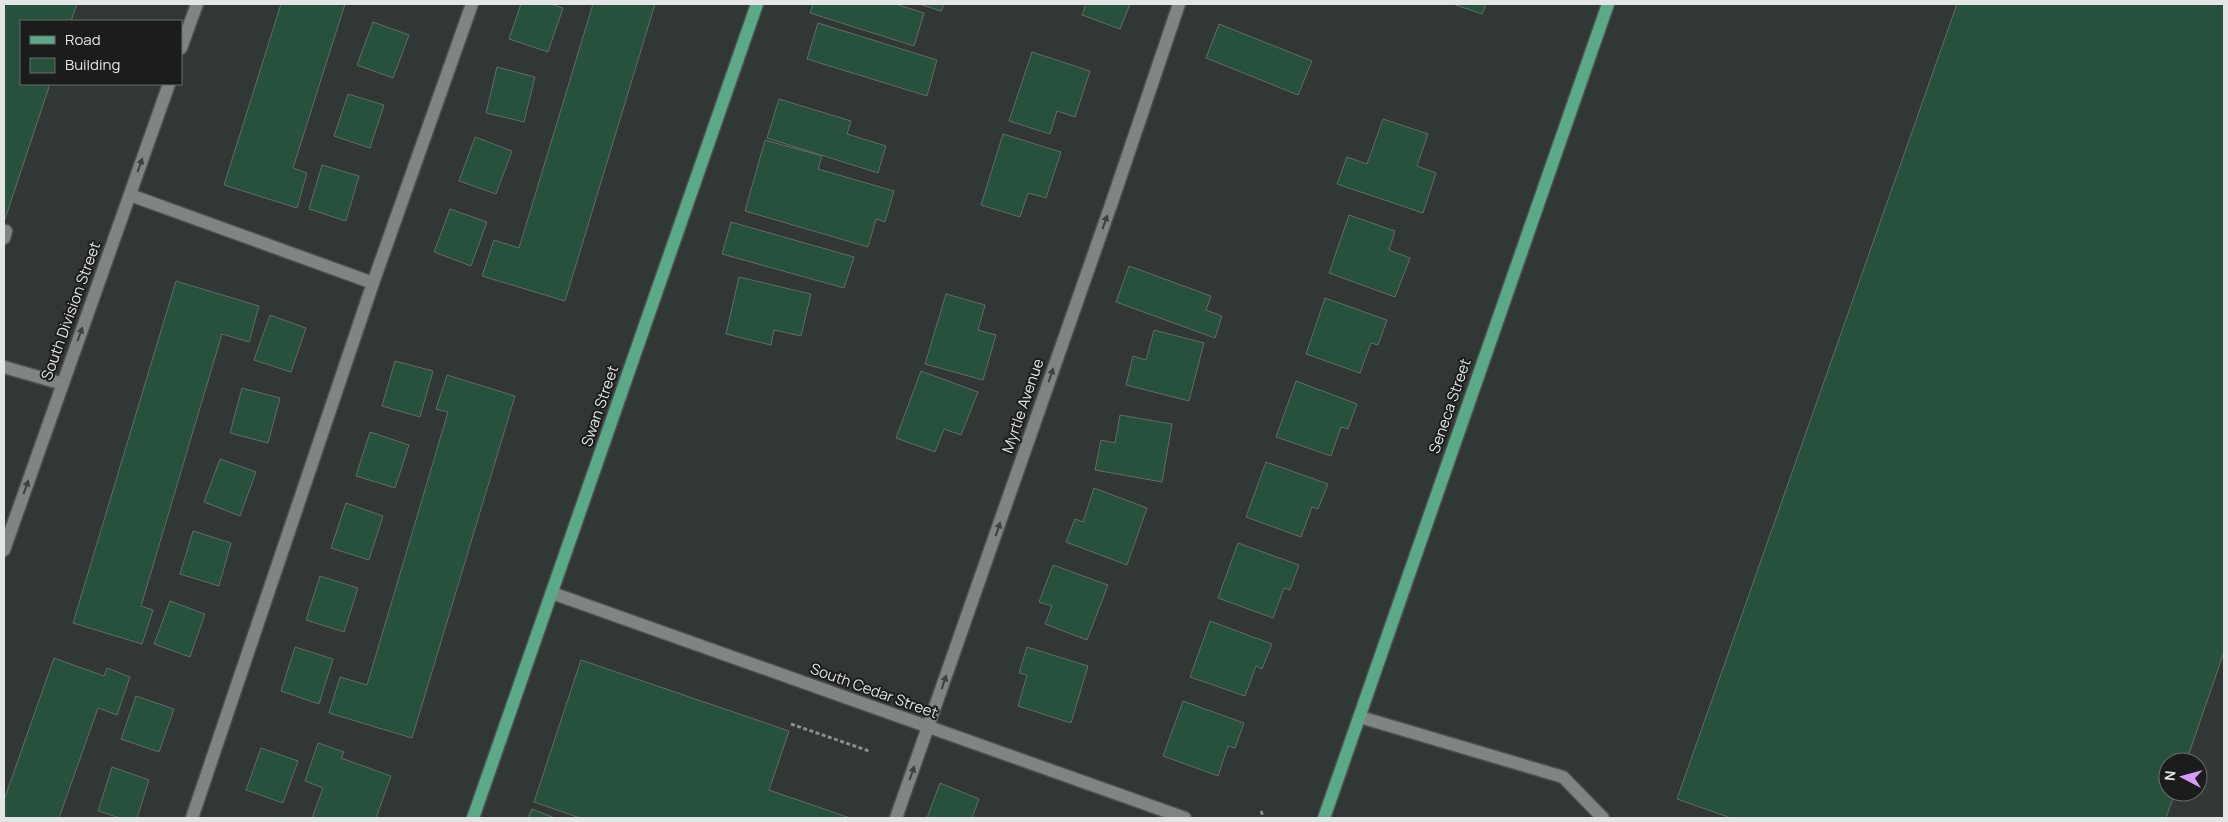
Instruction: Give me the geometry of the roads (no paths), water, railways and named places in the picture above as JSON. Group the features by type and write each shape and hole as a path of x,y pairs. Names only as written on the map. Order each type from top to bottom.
{"main road":[{"name":"Swan Street","path":"473,818 757,4"},
{"name":"Seneca Street","path":"1324,818 1608,4"}],"street":[{"path":"182,45 197,4"},
{"path":"192,818 373,283 472,4"},
{"name":"Myrtle Avenue","path":"896,818 1179,4"},
{"name":"South Division Street","path":"4,550 10,514 63,384 169,85"},
{"path":"130,195 373,283"},
{"path":"4,367 63,384"},
{"name":"South Cedar Street","path":"552,593 1185,818"},
{"path":"1360,717 1563,777 1603,818"}]}
